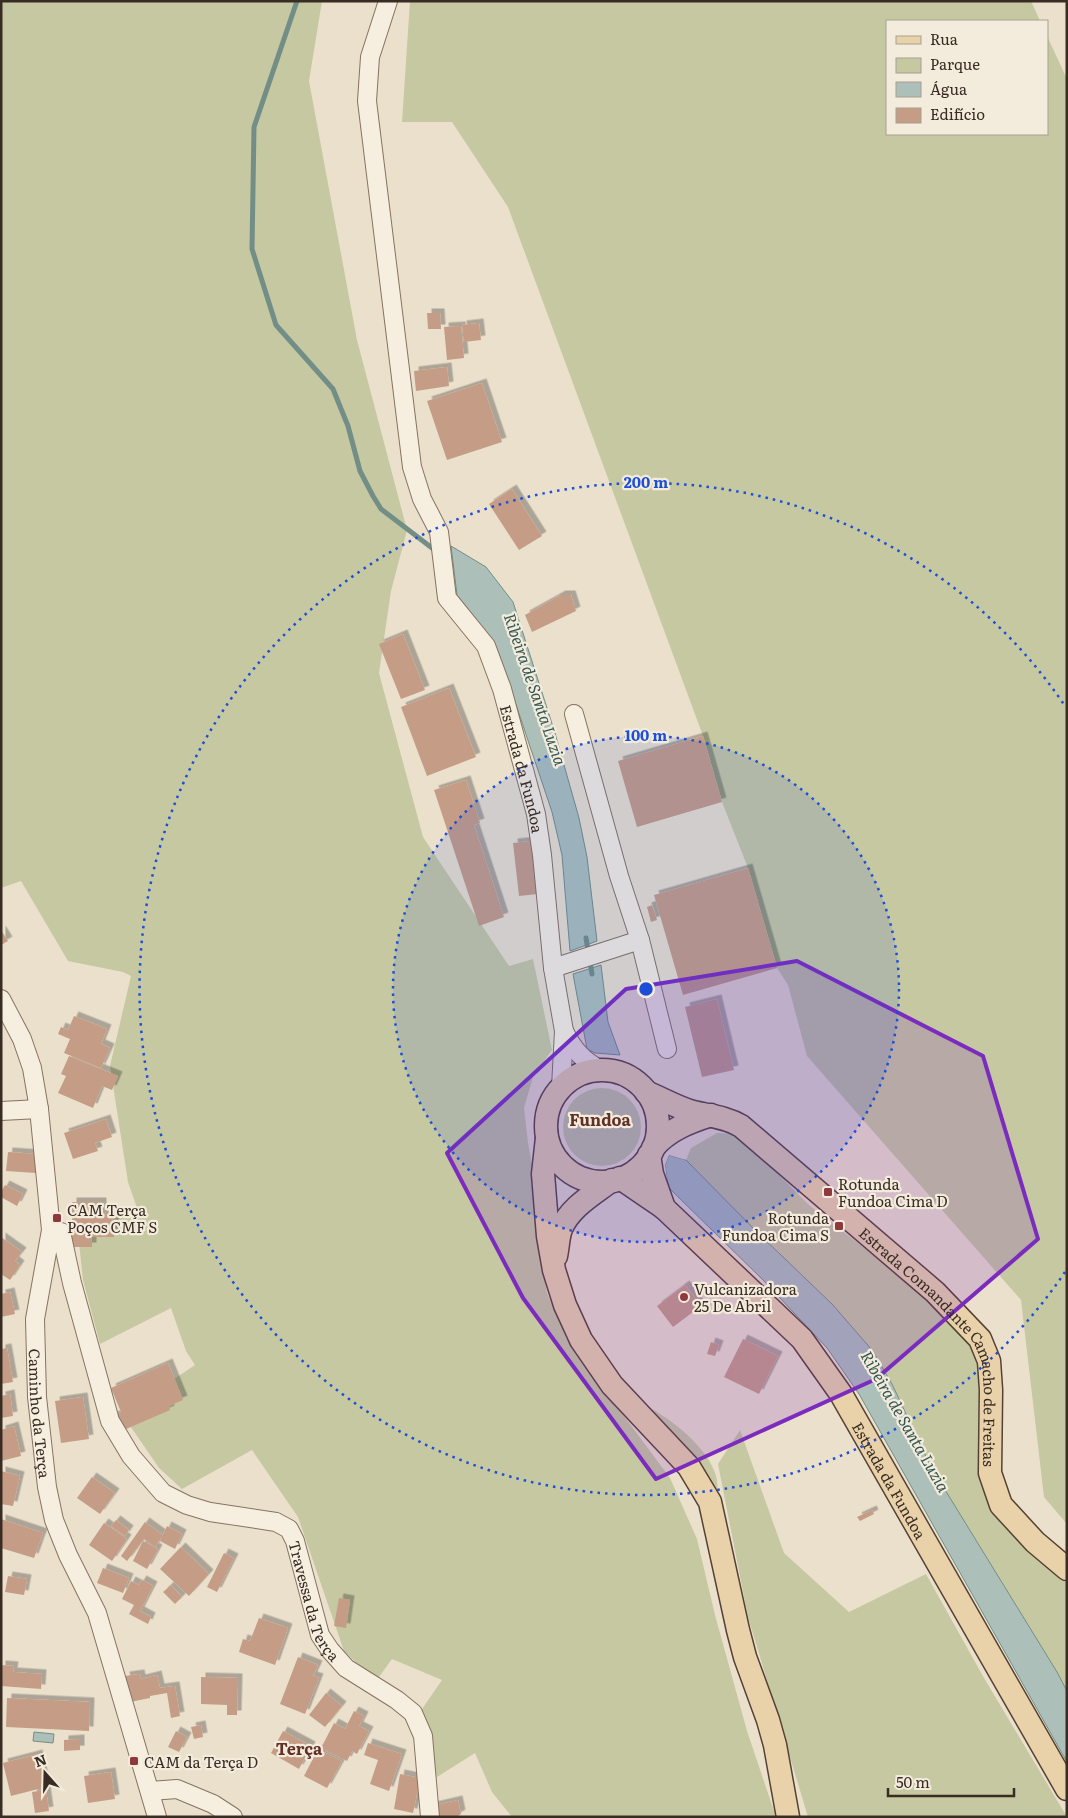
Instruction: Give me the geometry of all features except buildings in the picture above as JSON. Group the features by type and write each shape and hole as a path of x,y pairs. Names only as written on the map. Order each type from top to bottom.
{"main road":[{"path":"653,1148 658,1125 656,1113 646,1092 637,1082 614,1071 595,1070 570,1080 561,1087 551,1102 548,1111 543,1174 548,1236 554,1270 565,1305 581,1340 612,1385 689,1467 710,1502 745,1657 775,1745 788,1817"},
{"name":"Estrada Comandante Camacho de Freitas","path":"646,1092 676,1106 723,1117 741,1126 935,1292 980,1340 989,1361 991,1390 990,1473 1001,1505 1035,1542 1067,1569"},
{"path":"554,1270 560,1231 565,1220 574,1209 616,1179 634,1171 653,1148 678,1128 711,1115"},
{"path":"547,1138 556,1158 571,1172 590,1180 616,1179"},
{"name":"Estrada da Fundoa","path":"653,1148 652,1174 664,1208"},
{"name":"Estrada da Fundoa","path":"616,1179 664,1208 802,1339 841,1394 1067,1790"}],"street":[{"name":"Estrada da Fundoa","path":"388,1 370,57 367,101 412,467 422,499 439,532 444,586 447,598 486,646 502,690 525,770 536,814 553,968 564,1031"},
{"path":"574,714 619,876 640,940 667,1049"},
{"path":"553,968 640,940"},
{"name":"Caminho da Terça","path":"1,999 22,1039 32,1068 39,1109 51,1230 35,1319 37,1397 47,1487 54,1520 68,1555 97,1613 157,1817"},
{"path":"564,1031 577,1052 595,1070"},
{"path":"561,1087 564,1031"},
{"path":"1,1111 39,1109"},
{"name":"Travessa da Terça","path":"51,1230 61,1232 72,1283 110,1421 131,1456 163,1493 187,1505 210,1512 276,1522 289,1529 295,1540 320,1635 330,1650 346,1668 414,1713 423,1736 430,1817"},
{"path":"150,1791 177,1789 213,1804 233,1817"}],"highlighted area":[{"path":"797,961 983,1056 1038,1239 876,1379 656,1479 523,1298 447,1153 626,989"}],"green space":[{"path":"1,1 322,1 309,81 357,340 407,530 391,591 379,673 423,837 509,966 533,959 552,1050 533,1077 524,1108 537,1193 537,1242 547,1293 566,1338 670,1478 697,1539 715,1615 747,1731 776,1817 512,1817 492,1792 475,1753 437,1777 420,1712 442,1680 392,1659 376,1681 344,1651 298,1517 252,1450 182,1489 159,1468 122,1414 195,1365 186,1351 171,1308 100,1344 83,1280 78,1233 137,1208 128,1182 110,1066 131,976 123,972 68,961 21,881 1,888"},
{"path":"410,1 1031,1 1040,20 886,20 886,135 1048,135 1048,38 1067,79 1067,1524 1044,1497 1021,1300 807,1056 788,985 777,968 748,868 722,802 703,736 508,207 452,122 402,122"},
{"path":"602,1088 617,1091 630,1099 638,1112 641,1127 638,1142 630,1155 617,1163 602,1166 587,1163 574,1155 566,1142 563,1127 566,1112 574,1099 587,1091"},
{"path":"717,1133 738,1134 809,1205 904,1279 982,1352 979,1404 981,1474 1012,1532 1067,1584 1067,1691 931,1467 892,1384 872,1350 832,1304 686,1160 691,1148"},
{"path":"646,1406 682,1430 705,1454 713,1467 717,1480 717,1493 708,1475 687,1448"},
{"path":"740,1430 784,1553 849,1612 926,1574 984,1678 1067,1817 808,1817 748,1617 718,1464"}],"water":[{"path":"451,546 486,567 513,602 555,733 579,818 587,857 597,941 570,951 562,855 552,812 493,640 457,595"},
{"path":"601,965 608,1022 620,1055 595,1053 587,1049 573,974"},
{"path":"669,1155 686,1160 832,1304 872,1350 892,1384 931,1467 1067,1691 1067,1762 859,1394 827,1348 762,1279 668,1187 665,1165"},
{"path":"34,1732 54,1734 53,1743 33,1741"}],"pier":[{"path":"669,1152 686,1160 669,1155 665,1165 668,1187 662,1165"}],"waterway":[{"name":"Ribeira de Santa Luzia","path":"297,1 254,127 252,249 276,325 333,389 348,426 360,471 373,496 381,509 436,551"},
{"name":"Ribeira de Santa Luzia","path":"586,938 592,974"}],"place":[{"name":"Rotunda Fundoa Cima D","path":"828,1192"},
{"name":"CAM Terça Poços CMF S","path":"57,1218"},
{"name":"Rotunda Fundoa Cima S","path":"839,1226"},
{"name":"Vulcanizadora 25 De Abril","path":"684,1297"},
{"name":"CAM da Terça D","path":"134,1761"}],"district":[{"name":"Fundoa","path":"600,1119"},
{"name":"Terça","path":"299,1748"}]}
